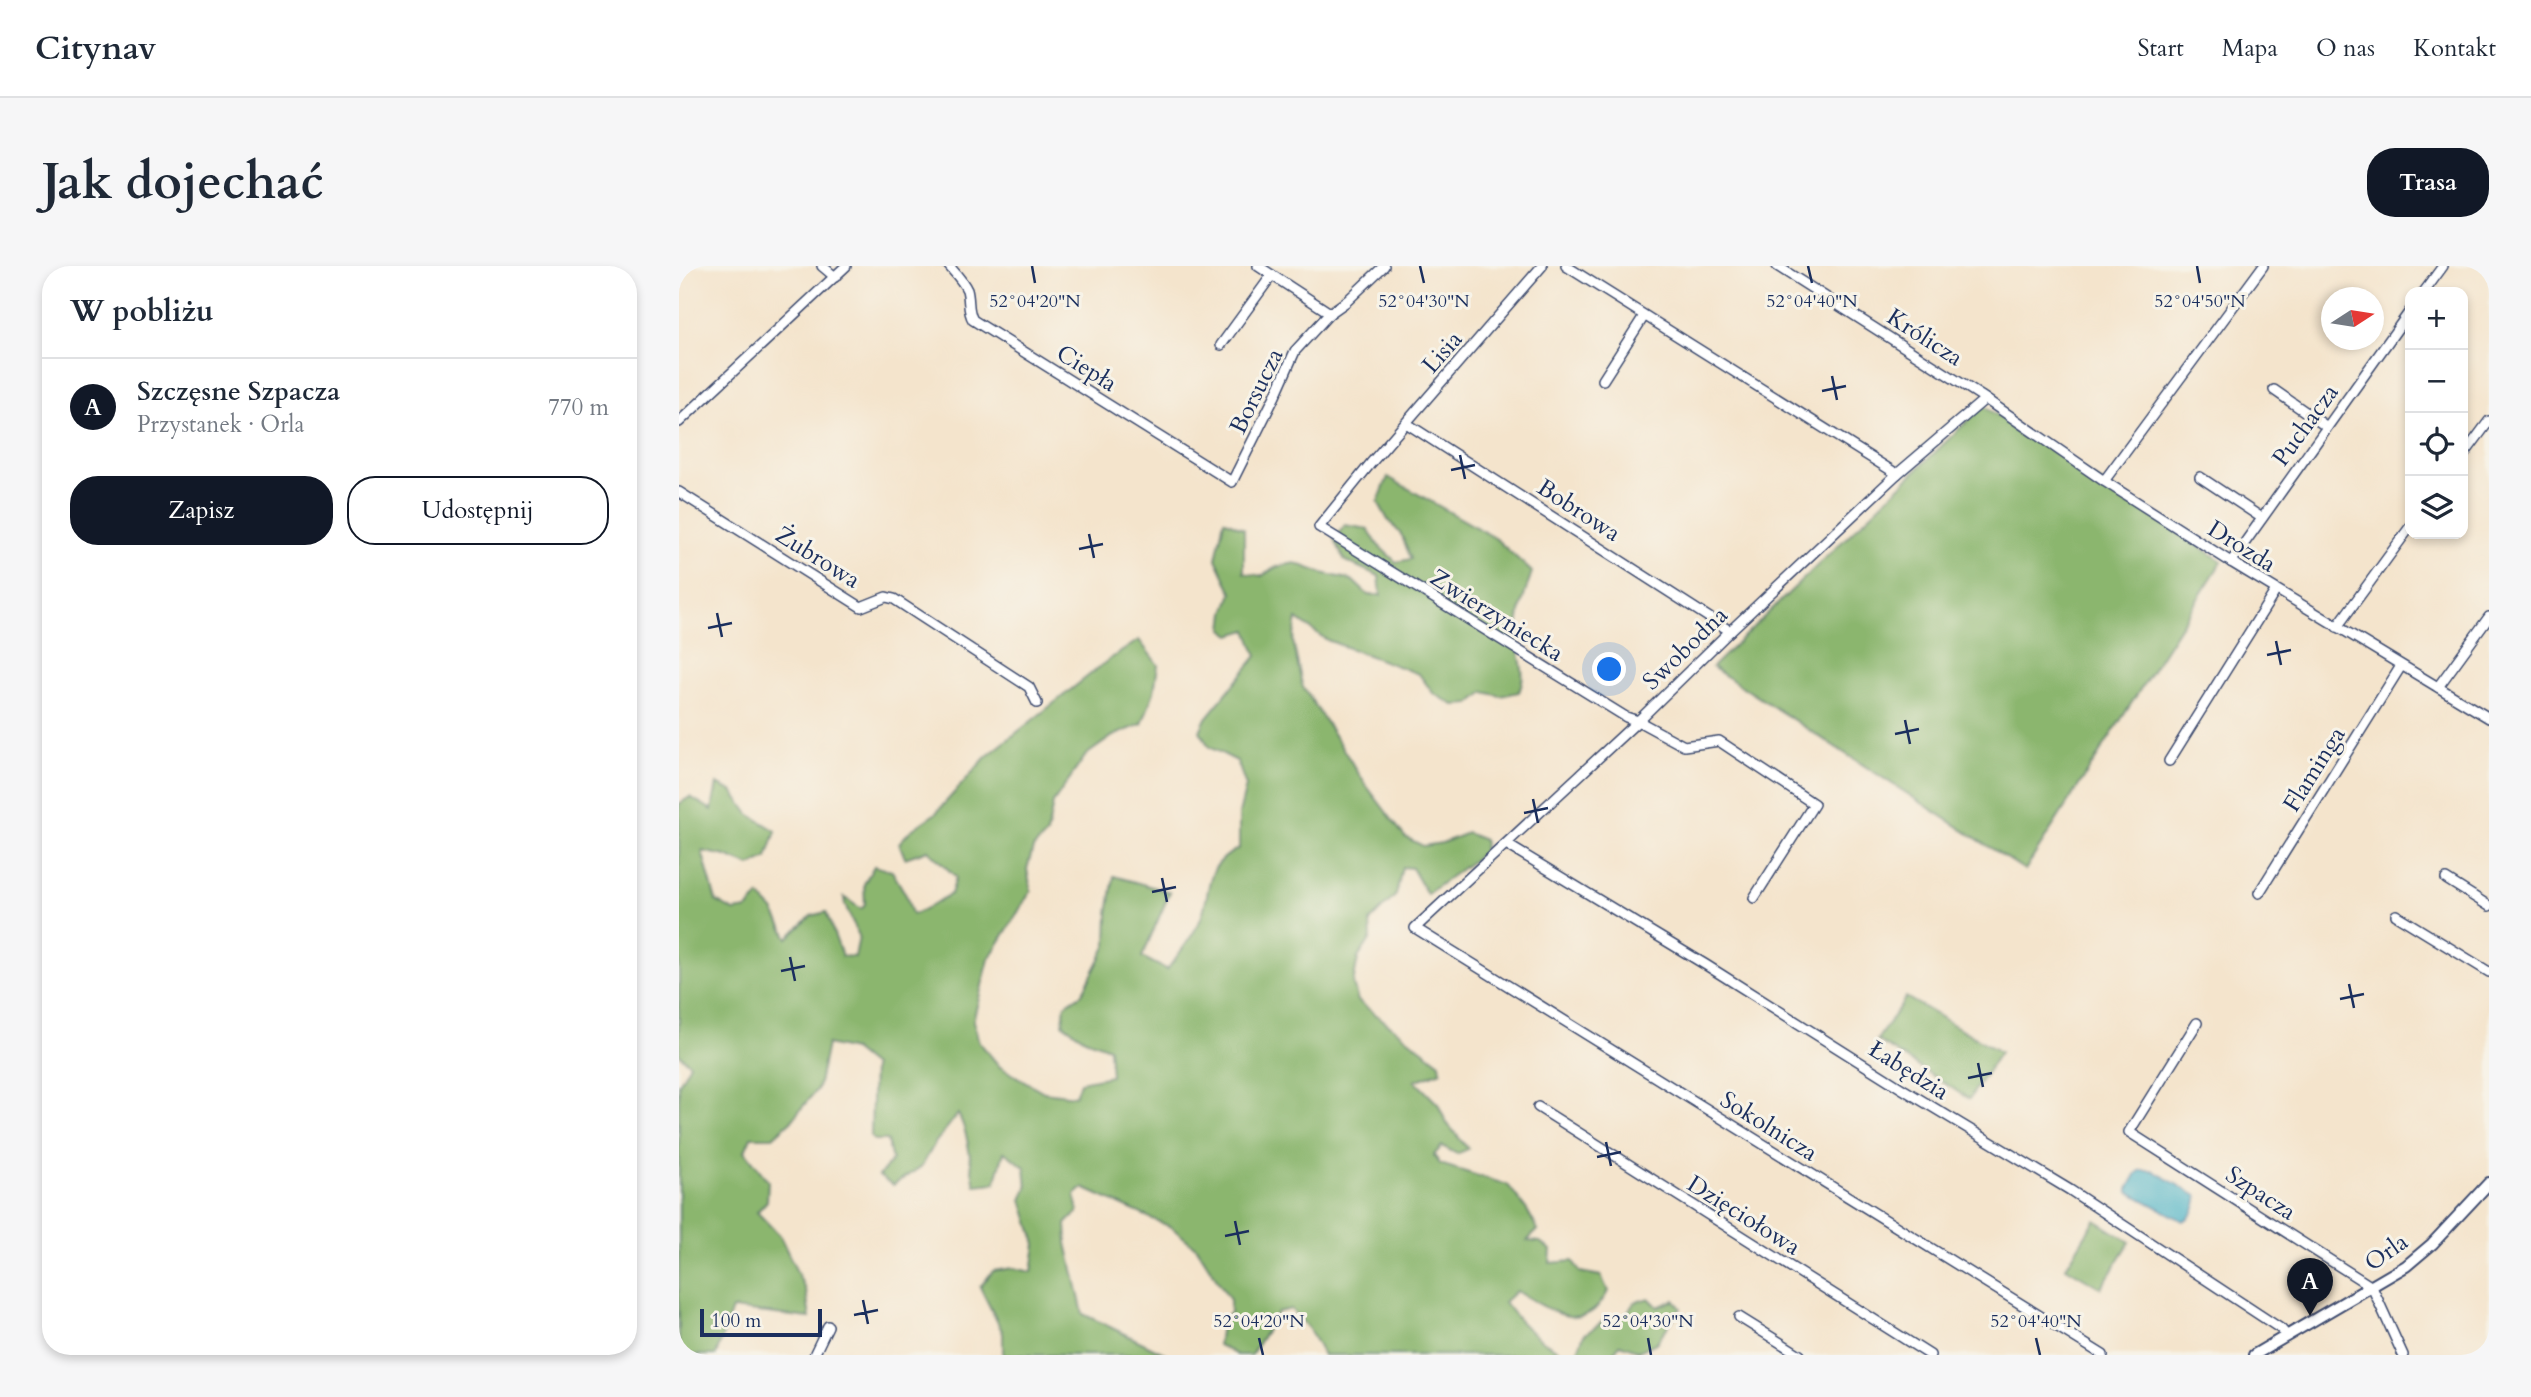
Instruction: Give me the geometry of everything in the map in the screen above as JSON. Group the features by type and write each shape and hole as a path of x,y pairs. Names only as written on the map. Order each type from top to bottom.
{"street":[{"path":"822,266 835,277"},
{"path":"679,422 846,266"},
{"name":"Ciepła","path":"949,266 968,292 969,314 973,320 1232,482"},
{"path":"1258,266 1330,313"},
{"name":"Borsucza","path":"1232,482 1276,396 1295,351 1330,313 1347,301 1384,266"},
{"name":"Lisia","path":"1371,463 1542,266"},
{"path":"1566,266 1897,474"},
{"name":"Królicza","path":"1777,266 1983,397"},
{"path":"2105,481 2263,266"},
{"path":"2428,287 2443,266"},
{"path":"1221,345 1272,275"},
{"path":"1602,380 1644,316"},
{"name":"Puchacza","path":"2231,562 2405,318"},
{"path":"2274,390 2327,427"},
{"name":"Swobodna","path":"1415,928 1638,721 1897,474 1983,397"},
{"name":"Drozda","path":"1983,397 2105,481 2231,562 2489,718"},
{"path":"2468,449 2489,421"},
{"name":"Bobrowa","path":"1406,423 1730,631"},
{"name":"Zwierzyniecka","path":"1371,463 1319,527 1626,717 1684,746 1720,741 1814,804 1754,898"},
{"path":"2200,477 2262,518"},
{"name":"Żubrowa","path":"679,492 861,607 886,597 894,599 1029,687 1037,703"},
{"path":"2337,627 2405,534"},
{"path":"2169,761 2276,590"},
{"path":"2438,687 2489,617"},
{"name":"Flaminga","path":"2259,893 2401,666"},
{"name":"Łabędzia","path":"1506,844 2070,1190 2281,1329 2287,1336"},
{"path":"2447,879 2489,906"},
{"path":"2396,915 2489,972"},
{"name":"Sokolnicza","path":"1415,928 2103,1355"},
{"name":"Szpacza","path":"2197,1023 2129,1132 2372,1287"},
{"name":"Dzięciołowa","path":"1538,1107 1930,1355"},
{"name":"Orla","path":"2254,1355 2415,1259 2489,1183"},
{"path":"2372,1287 2403,1355"},
{"path":"1739,1317 1785,1351 1800,1355"},
{"path":"814,1355 828,1326"}],"green space":[{"path":"1983,406 2222,561 2025,870 1712,667"},
{"path":"1388,477 1495,538 1532,572 1518,625 1522,674 1519,692 1501,696 1484,692 1470,704 1454,705 1433,693 1419,674 1327,640 1297,619 1293,641 1302,685 1366,785 1405,837 1423,846 1442,843 1467,833 1484,840 1483,853 1427,894 1412,868 1402,867 1396,895 1370,921 1371,938 1358,958 1353,984 1358,1001 1440,1063 1441,1071 1415,1081 1438,1104 1446,1122 1468,1149 1457,1154 1442,1146 1434,1155 1440,1164 1508,1185 1538,1230 1527,1241 1540,1242 1551,1250 1550,1263 1573,1261 1580,1272 1601,1276 1608,1291 1599,1305 1588,1314 1577,1317 1553,1311 1516,1291 1504,1302 1532,1333 1569,1355 1323,1355 1309,1329 1291,1309 1278,1312 1251,1355 1237,1355 1218,1345 1221,1324 1230,1312 1230,1300 1197,1248 1171,1227 1083,1188 1075,1195 1078,1212 1066,1224 1067,1243 1083,1314 1168,1355 1003,1355 1003,1333 980,1287 993,1271 1014,1268 1032,1272 1036,1244 1022,1200 1027,1188 1025,1167 1004,1152 995,1183 975,1185 967,1140 958,1114 935,1143 922,1166 893,1185 879,1176 892,1160 887,1140 874,1140 871,1136 873,1066 853,1050 827,1044 818,1088 791,1121 773,1137 751,1137 745,1151 768,1181 767,1201 757,1212 780,1236 806,1291 810,1318 732,1309 716,1355 679,1355 679,1084 690,1064 679,1054 679,804 690,797 712,810 717,784 732,791 749,814 776,831 767,858 750,866 726,856 702,851 716,901 734,911 747,909 759,896 773,910 788,938 811,916 826,912 842,956 855,957 859,936 844,897 861,909 865,905 864,884 874,866 892,871 906,895 912,914 951,894 956,877 928,850 905,858 899,843 910,831 936,813 986,757 1107,661 1139,640 1158,665 1154,692 1142,724 1113,736 1086,755 1053,803 1047,834 1033,848 1027,869 1031,891 989,959 973,1021 979,1042 1000,1067 1044,1092 1075,1096 1080,1082 1111,1076 1109,1048 1085,1039 1063,1024 1065,1005 1082,994 1107,945 1108,913 1114,876 1170,892 1142,957 1167,970 1198,925 1214,870 1227,855 1239,848 1239,814 1246,786 1237,761 1209,747 1200,731 1206,718 1257,656 1247,630 1231,635 1223,629 1225,612 1232,593 1216,559 1224,520 1244,529 1244,573 1262,576 1276,567 1295,563 1352,580 1368,595 1381,595 1379,576 1345,561 1334,539 1345,525 1368,529 1378,545 1396,562 1411,559 1401,534 1388,520 1378,502"},
{"path":"1906,997 2000,1052 1969,1099 1877,1040"},
{"path":"2095,1220 2130,1242 2101,1288 2066,1267"},
{"path":"1649,1298 1658,1307 1674,1300 1681,1308 1656,1343 1639,1351 1620,1344 1611,1355 1576,1355 1584,1335 1604,1321 1625,1315 1635,1302"}],"water":[{"path":"2152,1170 2197,1196 2192,1214 2183,1221 2129,1192 2137,1173"}],"place":[{"name":"Szczęsne Szpacza","path":"2310,1316"}]}
